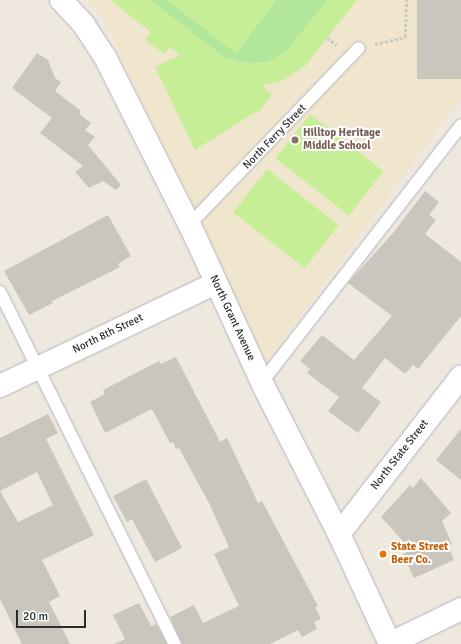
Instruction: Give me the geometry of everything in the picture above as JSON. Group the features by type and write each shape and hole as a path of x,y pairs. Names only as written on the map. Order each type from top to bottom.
{"street":[{"name":"North Grant Avenue","path":"61,0 84,25 105,56 189,225 262,382 339,534 389,644"},
{"name":"North 8th Street","path":"0,386 216,283"},
{"name":"North State Street","path":"339,534 461,377"},
{"path":"389,644 461,609"}],"lane":[{"name":"North Ferry Street","path":"189,225 359,48"},
{"path":"262,382 461,125"},
{"path":"0,292 175,644"}],"path":[{"path":"359,48 405,37 406,0"}],"shaded area":[{"name":"Hilltop Heritage Middle School","path":"84,0 461,0 461,98 266,363 100,12"}],"green space":[{"path":"110,0 150,0 225,58 252,64 271,61 286,51 328,0 357,0 306,65 284,80 262,86 272,94 259,112 257,111 195,150 155,67 180,55 170,47 164,54 145,40 151,32"},
{"path":"150,0 167,0 236,53 276,0 328,0 286,51 271,61 252,64 225,58"},
{"path":"167,0 276,0 236,53"},
{"path":"310,114 383,171 349,215 276,158"},
{"path":"267,169 339,225 305,268 233,212"}],"building":[{"path":"417,0 461,0 461,79 417,79"},
{"path":"37,53 48,60 55,78 61,82 55,91 81,111 79,114 91,123 85,130 95,137 88,145 121,185 116,190 103,181 89,188 75,172 83,166 40,133 52,118 12,88"},
{"path":"425,191 439,202 429,215 436,220 425,234 461,262 461,316 418,369 413,365 405,374 385,358 362,388 381,402 358,433 328,411 339,397 307,373 310,369 300,361 322,335 354,360 392,316 348,283 393,233"},
{"path":"108,215 131,256 118,264 120,267 52,301 53,303 29,315 4,271"},
{"path":"176,357 220,442 227,438 258,503 262,501 318,606 315,607 321,619 314,622 317,629 302,637 298,630 270,644 182,644 170,617 194,605 203,623 239,606 214,554 229,547 210,505 179,448 176,449 173,442 170,443 152,409 105,433 90,402 105,394 103,390 159,361 161,364"},
{"path":"48,414 58,433 46,439 94,535 42,560 60,596 49,602 70,644 22,644 0,599 0,491 0,438","holes":["37,472 53,505 18,522 0,491"]},
{"path":"461,429 461,480 436,460"},
{"path":"421,478 451,513 442,521 452,544 448,546 454,560 414,578 403,554 411,550 381,517 410,485 413,488"},
{"path":"146,479 182,548 155,562 132,519 127,522 113,496"},
{"path":"139,603 151,626 156,624 167,644 114,644 125,639 113,615"}],"place":[{"name":"Hilltop Heritage Middle School","path":"295,140"},
{"name":"State Street Beer Co.","path":"383,554"}]}
